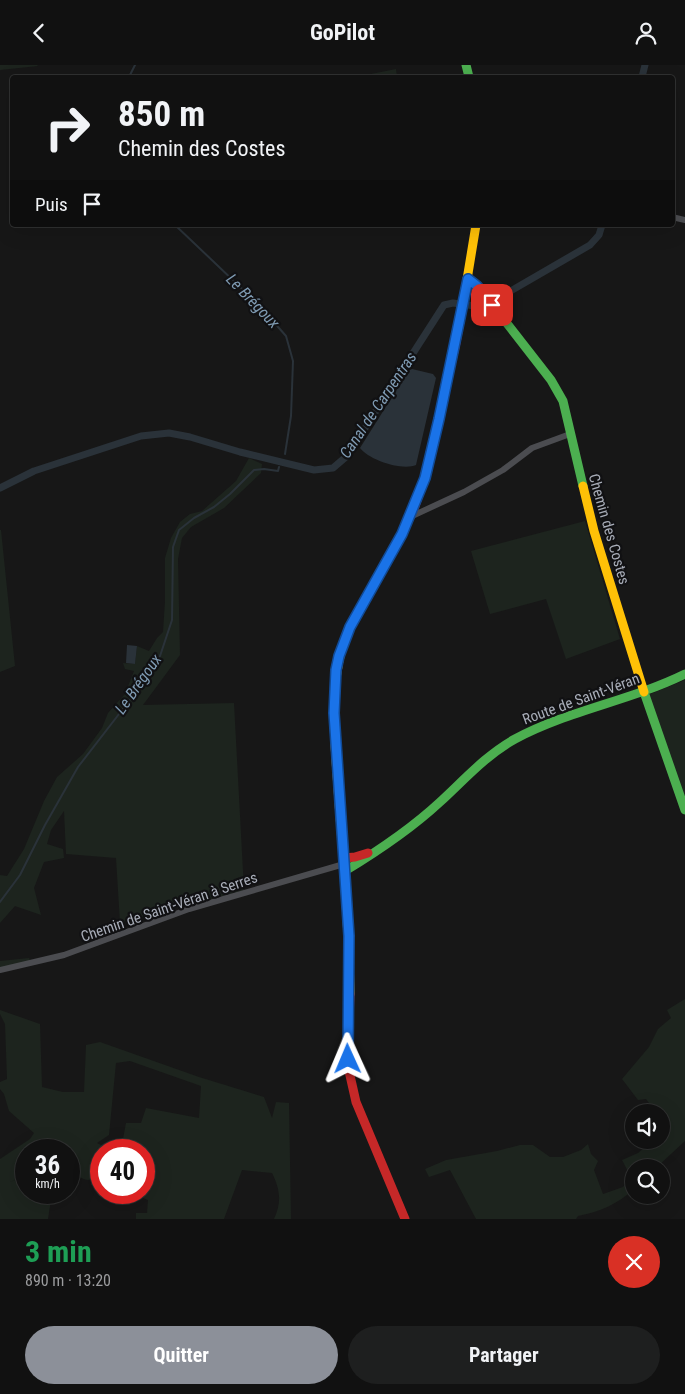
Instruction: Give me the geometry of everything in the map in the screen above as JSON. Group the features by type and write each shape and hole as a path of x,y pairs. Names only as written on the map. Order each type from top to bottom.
{"street":[{"path":"405,1219 356,1102 349,1071 349,936 334,713 336,670 350,627 410,517 430,460 462,312 476,227"},
{"name":"Chemin des Costes","path":"468,279 490,302 559,392 594,531 644,691 685,810"},
{"path":"410,517 464,492 503,470 532,448 570,434"},
{"name":"Route de Saint-Véran","path":"344,864 355,865 428,813 495,751 515,739 539,728 644,691 685,674"},
{"name":"Chemin de Saint-Véran à Serres","path":"0,970 64,955 189,909 344,864"}],"shaded area":[{"path":"0,65 37,65 38,66 0,70"},
{"path":"396,69 397,75 366,75"},
{"path":"409,370 433,374 436,378 416,465 403,467 371,457 360,448"},
{"path":"249,458 262,464 261,473 224,508 191,527 182,538 178,559 180,655 143,705 234,703 244,890 120,923 116,858 66,854 64,811 51,830 47,844 63,849 64,858 44,862 34,888 41,915 15,906 0,923 0,875 7,876 24,849 44,801 57,777 83,754 102,728 108,713 125,694 134,671 125,669 123,663 135,664 137,646 149,651 163,632 165,558 171,538 180,522 190,514 202,511 236,481"},
{"path":"585,521 620,639 566,659 546,599 490,614 471,551"},
{"path":"0,530 15,666 0,672"},
{"path":"127,645 137,646 135,664 126,663"},
{"path":"685,680 685,805 648,695"},
{"path":"29,958 31,962 0,968 0,961"},
{"path":"685,999 685,1141 666,1159 625,1159 625,1166 622,1160 643,1149 670,1149 670,1104 650,1104 646,1099 638,1100 622,1079 649,1047 658,1029 671,1018 667,1010"},
{"path":"0,1010 40,1024 42,1087 63,1092 84,1092 86,1045 100,1042 199,1077 264,1097 272,1118 276,1102 289,1103 291,1219 274,1219 279,1196 272,1173 242,1170 224,1219 136,1219 136,1213 147,1213 148,1204 155,1204 155,1139 123,1139 126,1123 141,1123 146,1108 199,1118 201,1086 130,1061 116,1063 109,1135 103,1139 90,1139 90,1180 84,1179 80,1177 80,1139 30,1139 34,1133 9,1111 4,1094 0,1089 0,1082 7,1079 5,1024"},
{"path":"588,1144 591,1154 598,1161 594,1170 603,1194 623,1187 625,1184 625,1196 621,1199 601,1210 578,1216 576,1219 476,1219 450,1170 429,1177 425,1169 446,1160 520,1145 533,1145 550,1157 563,1157 581,1150"},
{"path":"15,1149 15,1180 10,1182 15,1180 15,1204 50,1204 48,1219 0,1219 0,1159"}],"waterway":[{"name":"Le Brégoux","path":"130,75 135,65"},
{"name":"Canal de Carpentras","path":"642,75 645,65"},
{"name":"Le Brégoux","path":"177,227 257,303 286,336 293,361 291,416 285,454"},
{"name":"Canal de Carpentras","path":"0,488 34,471 141,436 169,433 314,470 333,468 347,456 444,305 453,303 475,306 490,303 590,245 599,235 601,227"},
{"name":"Le Brégoux","path":"0,902 20,875 45,825 78,767 126,705 160,656 172,620 173,547 179,530 194,518 214,507 254,470 278,471 279,467"}],"traffic: fast":[{"path":"466,65 468,75"},
{"path":"468,279 488,299 551,380 563,401 583,486"},
{"path":"345,871 382,847 429,812 504,745 557,720 643,691 685,674"},
{"path":"644,692 685,810"}],"traffic: slow":[{"path":"461,316 476,227"},
{"path":"583,486 594,531 644,692"},
{"path":"342,648 335,686 334,725 349,946 350,994"}],"traffic: jam":[{"path":"342,648 356,615 402,534 415,506 425,478 461,316"},
{"path":"344,858 368,853"},
{"path":"350,994 349,1071 356,1102 405,1219"}],"route":[{"path":"348,1059 350,1001 349,936 334,713 336,670 350,627 402,534 425,478 456,343 468,279 477,286 492,305"}]}
